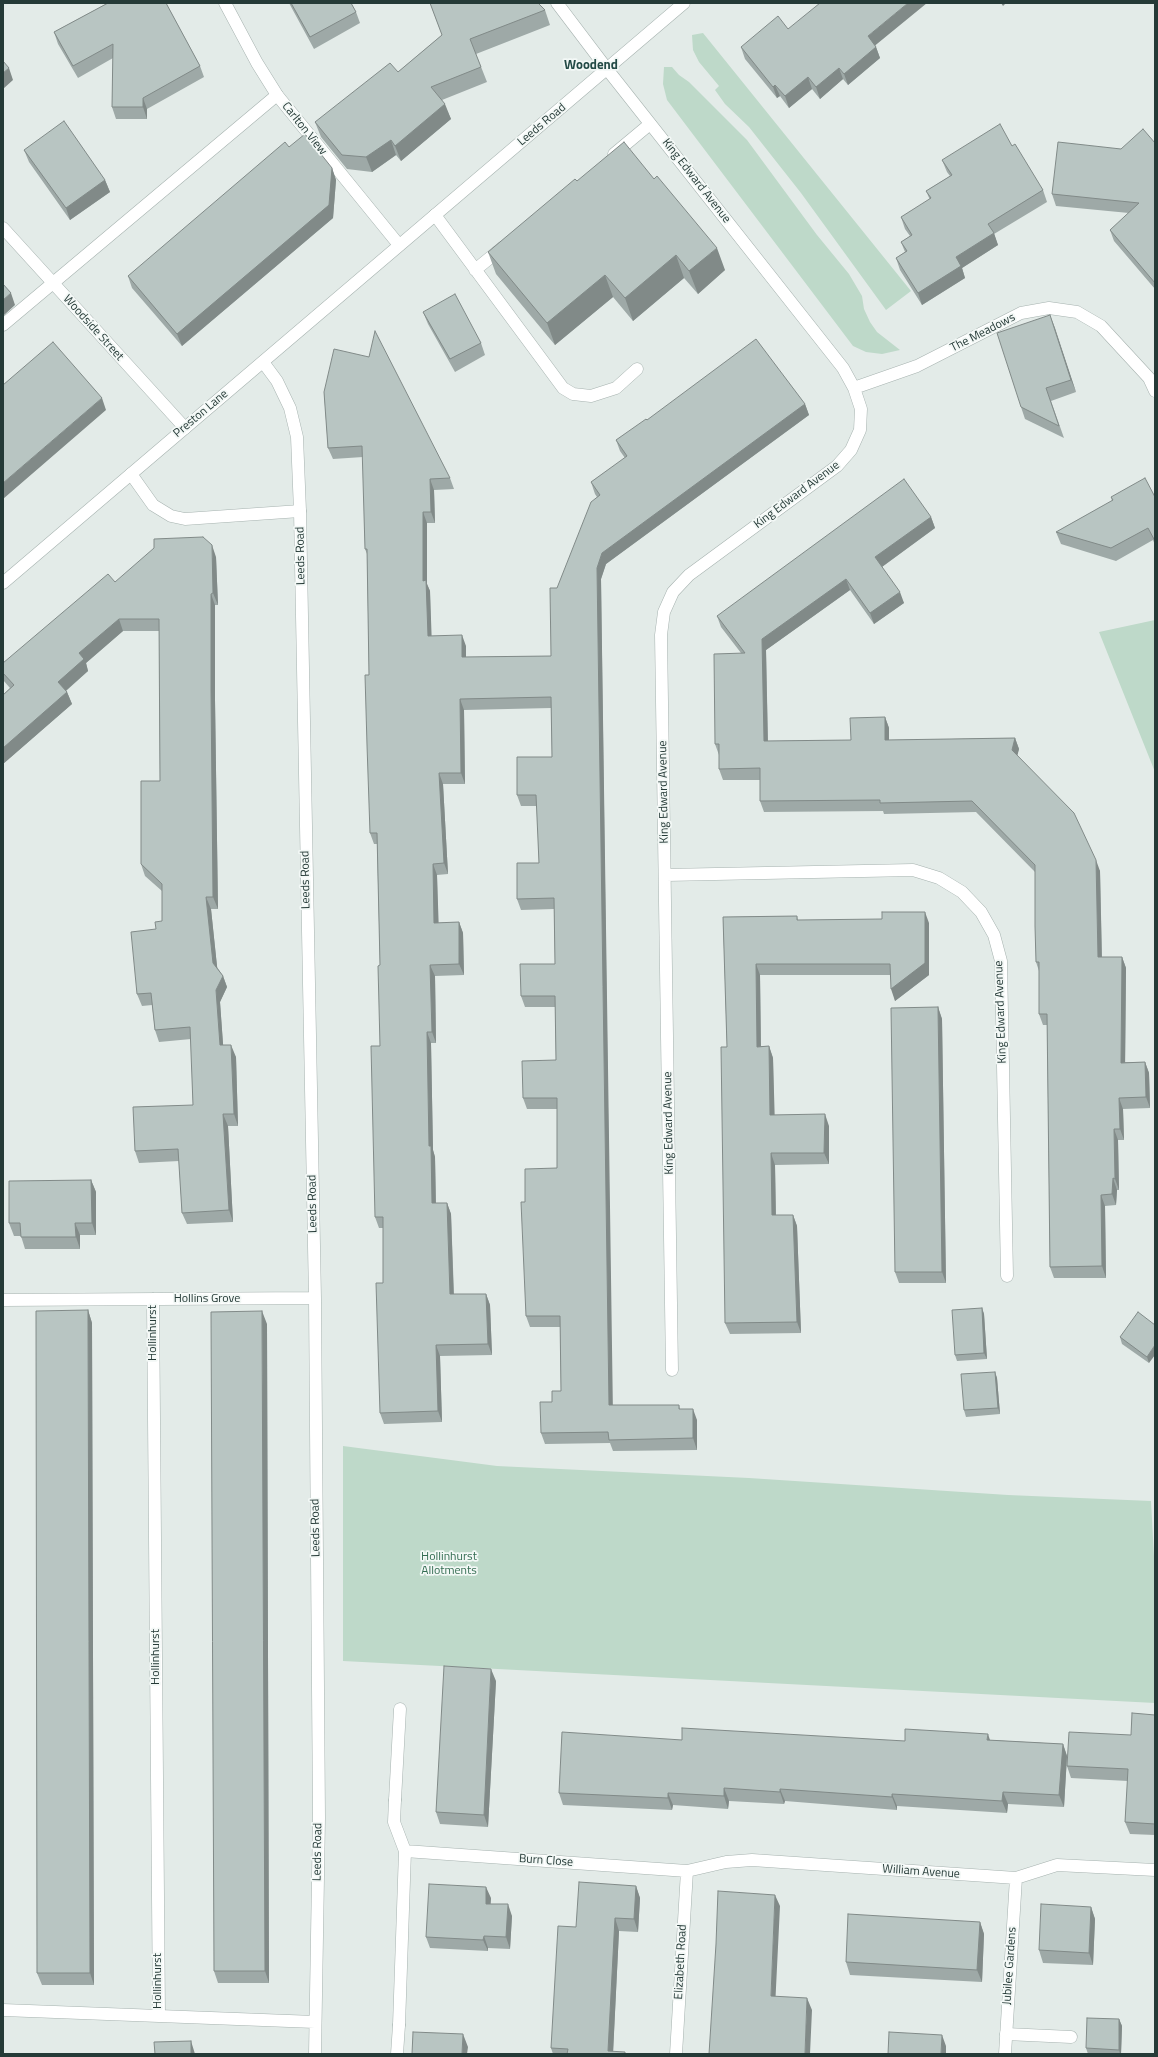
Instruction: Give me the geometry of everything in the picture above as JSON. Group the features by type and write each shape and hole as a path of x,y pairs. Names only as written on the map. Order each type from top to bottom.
{"street":[{"name":"Carlton View","path":"225,3 256,63 277,95 399,245"},
{"path":"557,3 607,69"},
{"name":"Leeds Road","path":"399,245 684,3"},
{"name":"King Edward Avenue","path":"607,69 843,368 854,388 861,409 860,430 851,450 837,466 689,575 673,592 664,612 661,635 666,875 672,1370"},
{"path":"3,325 51,282 277,95"},
{"path":"602,164 650,124"},
{"path":"435,215 563,388 573,394 591,396 616,388 638,369"},
{"name":"Woodside Street","path":"3,228 184,428"},
{"path":"476,270 512,240"},
{"name":"Preston Lane","path":"3,584 399,245"},
{"name":"The Meadows","path":"854,388 917,366 1021,314 1049,308 1077,312 1101,326 1149,378 1155,391"},
{"name":"Leeds Road","path":"263,362 277,381 290,408 297,437 300,511 315,1298 319,1818 315,2054"},
{"path":"131,474 153,505 171,516 185,519 300,511"},
{"name":"King Edward Avenue","path":"666,875 914,870 939,878 962,892 981,912 994,935 1001,961 1007,1276"},
{"name":"Hollins Grove","path":"3,1300 315,1298"},
{"name":"Hollinhurst","path":"153,1299 159,2016"},
{"path":"397,2054 405,1851 394,1822 400,1709"},
{"name":"Burn Close","path":"405,1851 687,1871"},
{"name":"William Avenue","path":"687,1871 726,1862 752,1860 1016,1878 1057,1865 1155,1870"},
{"name":"Elizabeth Road","path":"676,2054 687,1871"},
{"name":"Jubilee Gardens","path":"1004,2054 1016,1878"},
{"name":"Hollinhurst","path":"3,2010 315,2022"},
{"path":"1006,2034 1071,2037"}],"green space":[{"path":"703,33 911,291 886,310 801,193 749,127 725,104 715,90 719,86 699,62 693,50 692,35"},
{"path":"664,67 672,67 747,140 817,235 849,274 862,296 864,309 877,332 900,350 882,354 866,352 853,346 667,100 663,84"},
{"path":"1155,620 1155,772 1099,632"},
{"name":"Hollinhurst Allotments","path":"343,1446 497,1466 749,1478 1008,1495 1151,1501 1155,1575 1155,1703 343,1661"}],"building":[{"path":"108,3 166,3 200,66 143,98 143,107 112,107 113,44 73,66 54,32"},
{"path":"291,3 351,3 356,12 310,37"},
{"path":"430,3 538,3 545,10 470,39 481,67 431,87 445,104 395,146 391,140 366,157 342,155 315,122 390,63 398,72 442,35"},
{"path":"820,3 908,3 868,36 876,47 844,74 839,68 816,87 808,77 785,96 775,85 773,87 741,47 778,16 788,29"},
{"path":"3,61 9,68 3,73"},
{"path":"64,121 105,180 66,208 24,150"},
{"path":"1000,124 1012,146 1015,144 1043,190 988,224 994,233 956,257 961,266 918,293 896,258 907,251 901,242 912,235 901,217 931,198 926,191 952,175 942,160"},
{"path":"1143,129 1155,143 1155,283 1110,230 1139,203 1052,194 1058,142 1121,149"},
{"path":"305,134 332,168 329,205 177,334 128,276 285,142 289,147"},
{"path":"624,142 654,179 657,176 717,248 689,271 676,255 625,298 605,275 547,323 488,252 575,179 577,181"},
{"path":"3,284 11,293 3,300"},
{"path":"455,294 481,343 450,359 423,312"},
{"path":"1050,315 1071,380 1046,388 1059,426 1021,407 997,333"},
{"path":"375,331 450,478 430,479 431,512 423,512 423,581 426,580 428,636 462,635 462,657 551,656 550,588 557,588 591,502 600,495 591,482 627,456 616,440 646,419 647,420 756,339 805,404 602,553 597,568 609,1405 679,1405 679,1409 693,1409 693,1438 609,1440 608,1432 541,1433 540,1402 552,1402 552,1391 561,1391 560,1316 526,1316 521,1202 525,1202 525,1169 557,1168 557,1098 523,1098 522,1061 556,1060 555,996 521,996 520,964 555,964 554,898 517,899 517,863 539,863 536,795 517,795 517,757 552,757 551,697 460,699 461,773 439,773 444,863 433,864 434,923 459,922 459,964 430,965 432,1032 427,1032 429,1146 431,1146 432,1203 447,1203 450,1294 486,1294 488,1344 436,1345 438,1411 380,1413 376,1283 383,1283 383,1217 375,1217 371,1046 380,1046 378,966 380,965 377,833 370,833 365,675 369,675 367,549 365,549 362,446 328,448 324,392 334,349 369,357"},
{"path":"53,342 102,398 3,483 3,385"},
{"path":"1145,478 1155,497 1155,541 1148,528 1111,548 1056,532 1113,500 1111,497"},
{"path":"904,479 931,517 875,557 900,592 870,613 846,579 762,639 764,741 851,740 850,718 885,717 885,740 1015,738 1012,750 1074,813 1096,860 1098,957 1122,957 1121,1063 1145,1062 1146,1097 1119,1098 1120,1129 1114,1129 1115,1179 1113,1178 1112,1194 1101,1195 1102,1266 1050,1267 1047,1014 1039,1014 1039,962 1036,962 1035,926 1035,865 972,801 880,803 880,800 760,801 760,768 719,769 719,744 715,744 714,654 745,653 717,616"},
{"path":"203,537 212,545 213,593 211,594 211,689 213,897 206,897 213,963 223,976 216,990 220,1045 231,1045 234,1114 223,1114 229,1210 182,1213 178,1149 135,1151 133,1107 193,1105 190,1027 155,1030 151,993 137,994 131,932 156,929 155,922 162,921 162,884 141,864 141,781 160,781 159,619 119,619 79,653 84,659 58,682 67,692 3,748 3,695 14,685 3,673 3,663 108,574 115,582 154,548 154,539"},
{"path":"882,912 925,912 925,963 891,989 890,964 756,964 757,1047 769,1046 770,1115 825,1114 824,1153 771,1153 772,1215 793,1215 797,1322 725,1323 721,1047 727,1047 723,917 797,916 797,920 882,919"},
{"path":"938,1007 942,1272 895,1272 891,1008"},
{"path":"91,1180 92,1223 75,1223 76,1237 21,1237 20,1223 9,1223 9,1181"},
{"path":"982,1308 984,1353 955,1355 952,1310"},
{"path":"88,1310 90,1973 37,1973 36,1311"},
{"path":"262,1311 265,1971 214,1971 211,1312"},
{"path":"1138,1312 1155,1325 1155,1345 1147,1357 1120,1337"},
{"path":"995,1372 998,1408 964,1410 961,1374"},
{"path":"444,1666 491,1669 484,1815 436,1812"},
{"path":"1132,1713 1155,1715 1155,1824 1125,1822 1128,1769 1067,1766 1069,1732 1131,1735"},
{"path":"682,1728 905,1741 905,1729 988,1734 987,1740 1063,1744 1059,1795 1003,1792 1002,1801 892,1794 892,1797 780,1789 780,1792 724,1788 724,1796 668,1793 668,1798 559,1793 562,1732 682,1740"},
{"path":"579,1882 636,1886 634,1919 615,1918 608,2051 625,2052 625,2054 567,2054 568,2049 551,2048 558,1926 576,1927"},
{"path":"429,1884 486,1887 486,1904 508,1904 506,1937 484,1936 483,1940 426,1937"},
{"path":"718,1891 775,1895 771,1996 807,1998 805,2054 709,2054"},
{"path":"1041,1904 1091,1907 1089,1953 1039,1950"},
{"path":"848,1914 980,1922 977,1970 846,1962"},
{"path":"1087,2018 1119,2019 1119,2050 1086,2048"},
{"path":"413,2032 463,2034 462,2054 412,2054"},
{"path":"889,2032 942,2035 941,2054 888,2054"},
{"path":"191,2041 191,2054 155,2054 154,2042"}],"district":[{"name":"Woodend","path":"591,66"}]}
